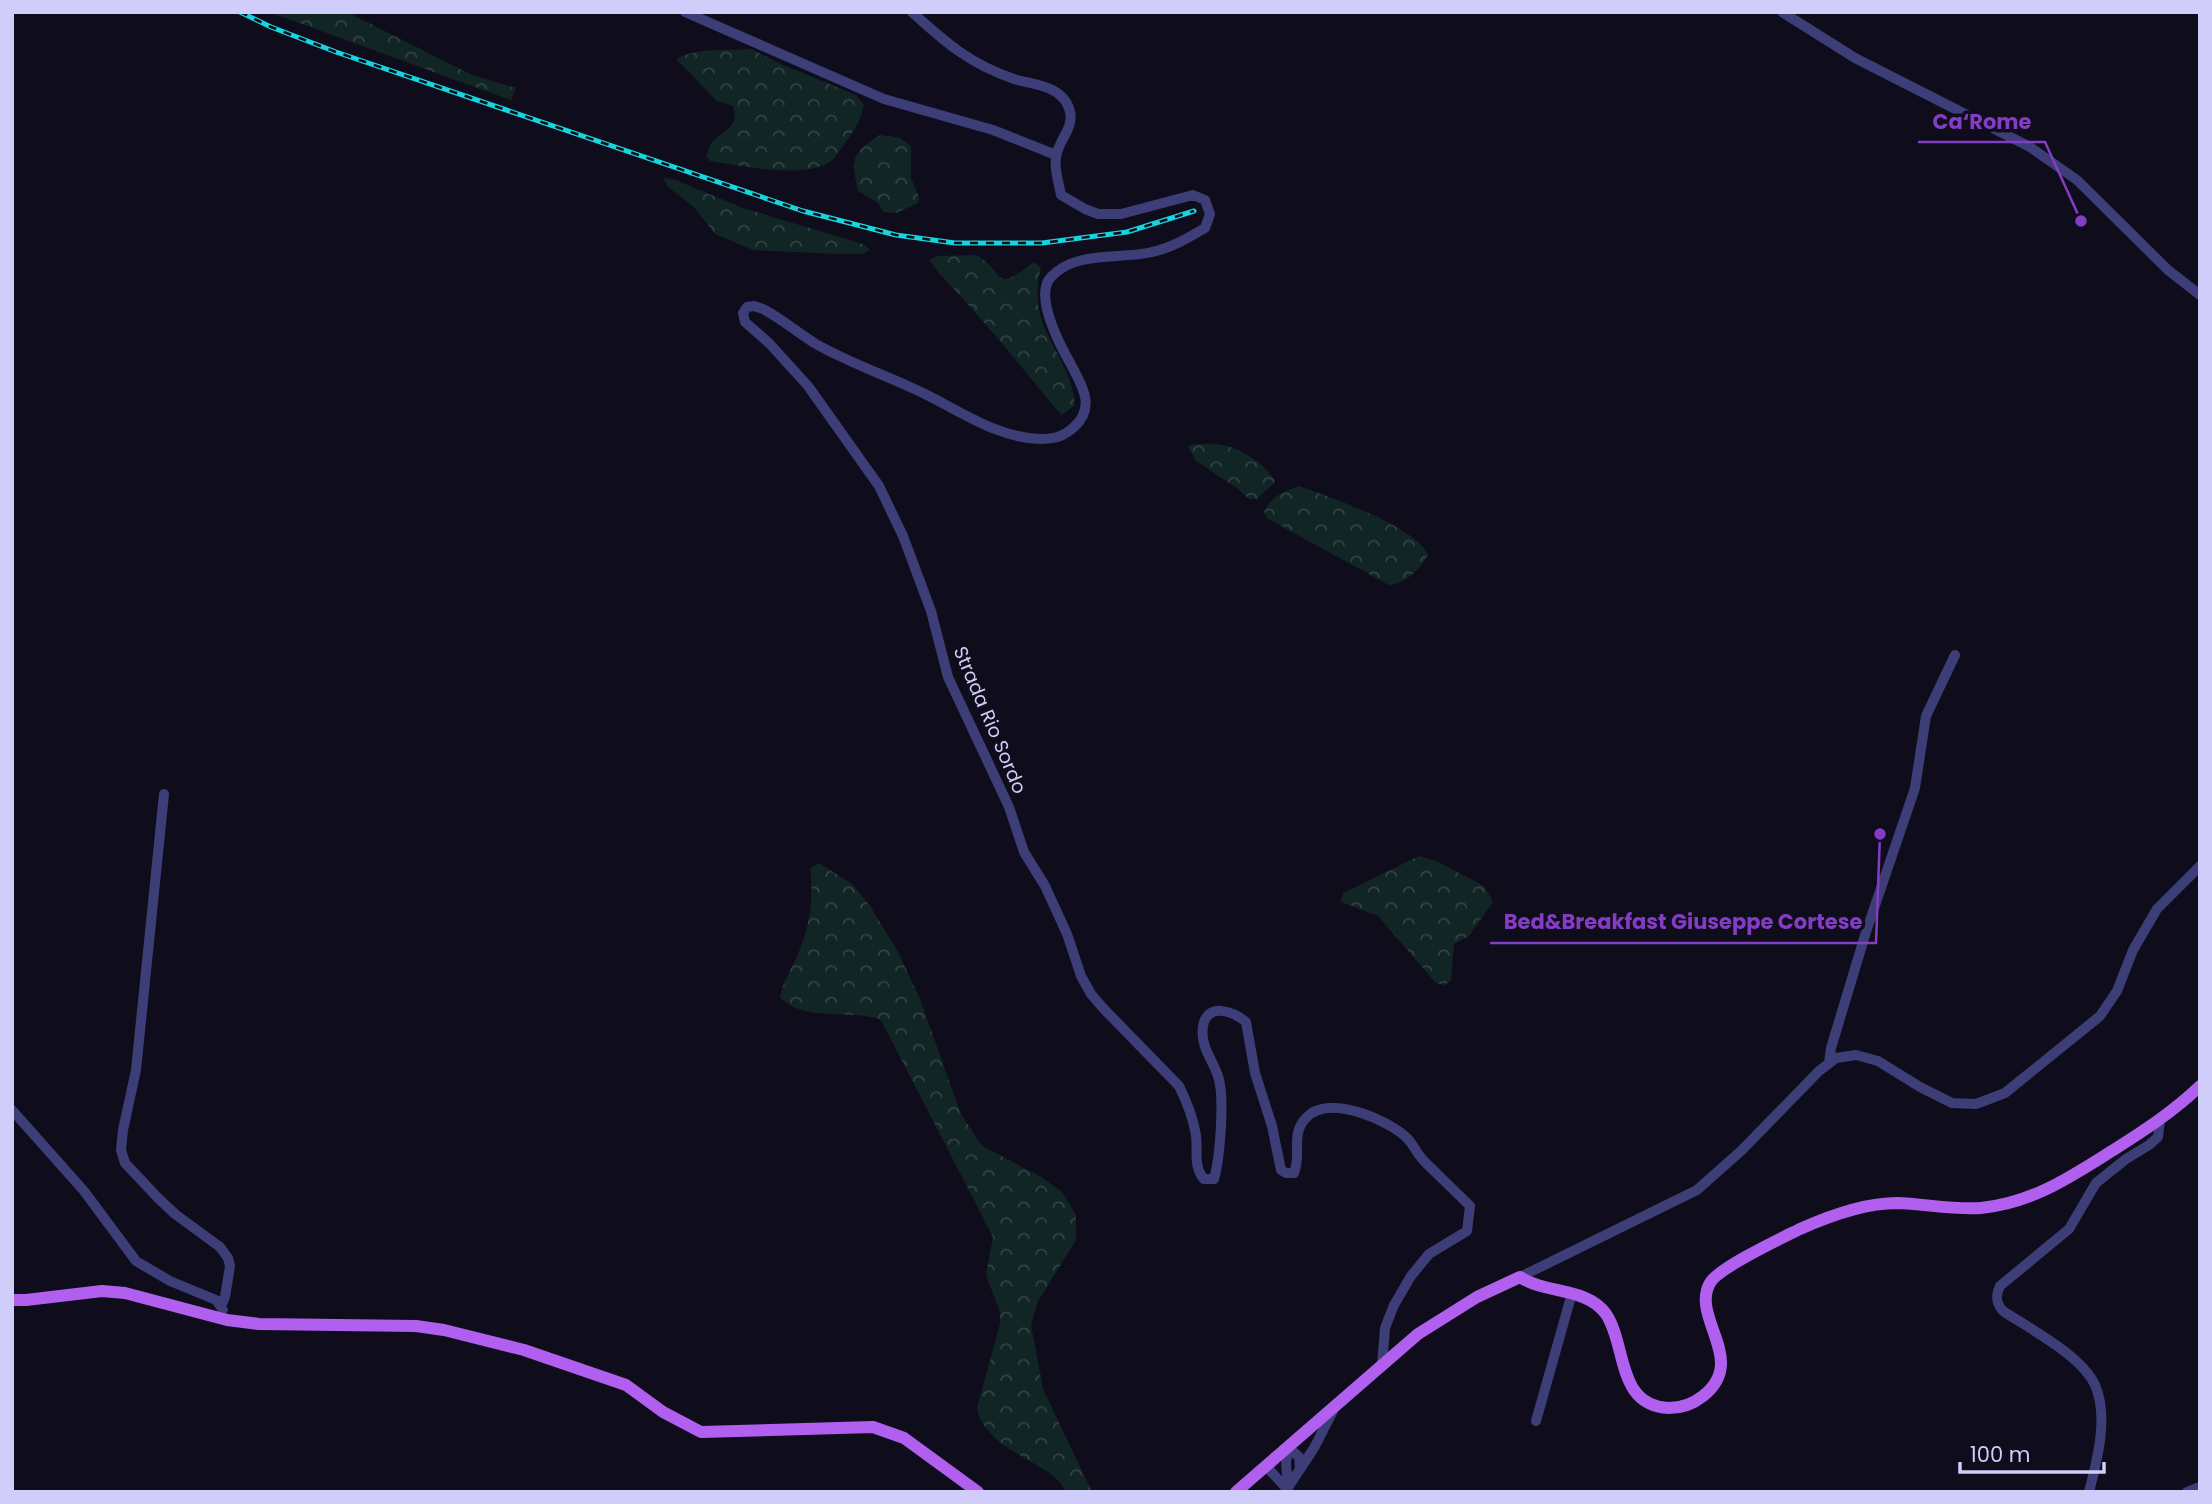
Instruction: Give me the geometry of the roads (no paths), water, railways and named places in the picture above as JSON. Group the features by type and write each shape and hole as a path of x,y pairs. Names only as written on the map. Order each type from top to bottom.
{"main road":[{"path":"1236,1492 1418,1334 1477,1297 1520,1278 1530,1284 1572,1293 1593,1303 1605,1313 1614,1332 1629,1383 1639,1395 1652,1404 1667,1408 1682,1407 1703,1397 1717,1379 1721,1364 1720,1348 1706,1303 1706,1292 1710,1282 1726,1269 1801,1229 1857,1209 1895,1203 1979,1208 2018,1202 2063,1183 2160,1120 2200,1086"},
{"path":"12,1300 102,1291 227,1320 259,1324 416,1326 444,1329 482,1338 626,1385 663,1412 701,1432 873,1427 904,1438 978,1492"}],"street":[{"path":"685,12 884,99 993,130 1056,155 1071,123 1069,107 1060,95 1045,86 1015,79 964,57 912,12"},
{"path":"1782,12 1855,58 2030,147 2077,180 2168,270 2200,295"},
{"name":"Strada Rio Sordo","path":"1056,155 1055,165 1061,195 1084,209 1098,214 1121,214 1194,195 1205,200 1210,214 1205,228 1167,248 1150,253 1087,260 1060,270 1049,279 1045,293 1046,308 1085,394 1086,406 1082,417 1064,436 1028,439 981,423 816,344 782,320 754,306 747,307 743,313 745,322 769,343 808,386 879,486 890,506 931,611 948,677 1009,807 1024,852 1045,886 1067,934 1081,976 1103,1008 1179,1086 1186,1099 1196,1137 1198,1173 1204,1179 1214,1179 1220,1120 1219,1078 1202,1044 1204,1022 1209,1015 1230,1010 1246,1022 1255,1073 1272,1126 1281,1170 1294,1173 1298,1156 1296,1137 1300,1125 1308,1115 1330,1108 1345,1108 1381,1121 1408,1139 1422,1159 1470,1206 1467,1231 1429,1254 1394,1305 1385,1328 1382,1364"},
{"path":"1829,1063 1831,1048 1866,932 1915,788 1926,716 1955,656"},
{"path":"164,794 136,1070 121,1150 125,1163 158,1198 219,1247 228,1258 230,1266 221,1306"},
{"path":"1520,1278 1697,1190 1836,1058 1849,1055 1866,1056 1952,1103 1976,1104 2005,1093 2100,1016 2117,991 2133,950 2157,909 2200,866"},
{"path":"12,1110 83,1191 136,1261 170,1281 216,1300 227,1320"},
{"path":"2089,1492 2098,1453 2099,1404 2095,1387 2087,1374 2071,1358 2003,1311 1996,1297 2000,1286 2070,1229 2096,1183 2158,1137 2160,1120"},
{"path":"1536,1421 1572,1293"},
{"path":"1286,1490 1335,1408"},
{"path":"1288,1447 1299,1457 1300,1469"},
{"path":"1286,1490 1289,1481 1286,1464 1288,1447"},
{"path":"1266,1466 1286,1490"},
{"path":"2187,1492 2200,1487"}],"railway":[{"path":"240,12 336,52 803,211 896,235 955,243 1042,243 1127,232 1194,211"}],"place":[{"name":"Ca‘Rome","path":"2081,221"},
{"name":"Bed&Breakfast Giuseppe Cortese","path":"1880,834"}]}
